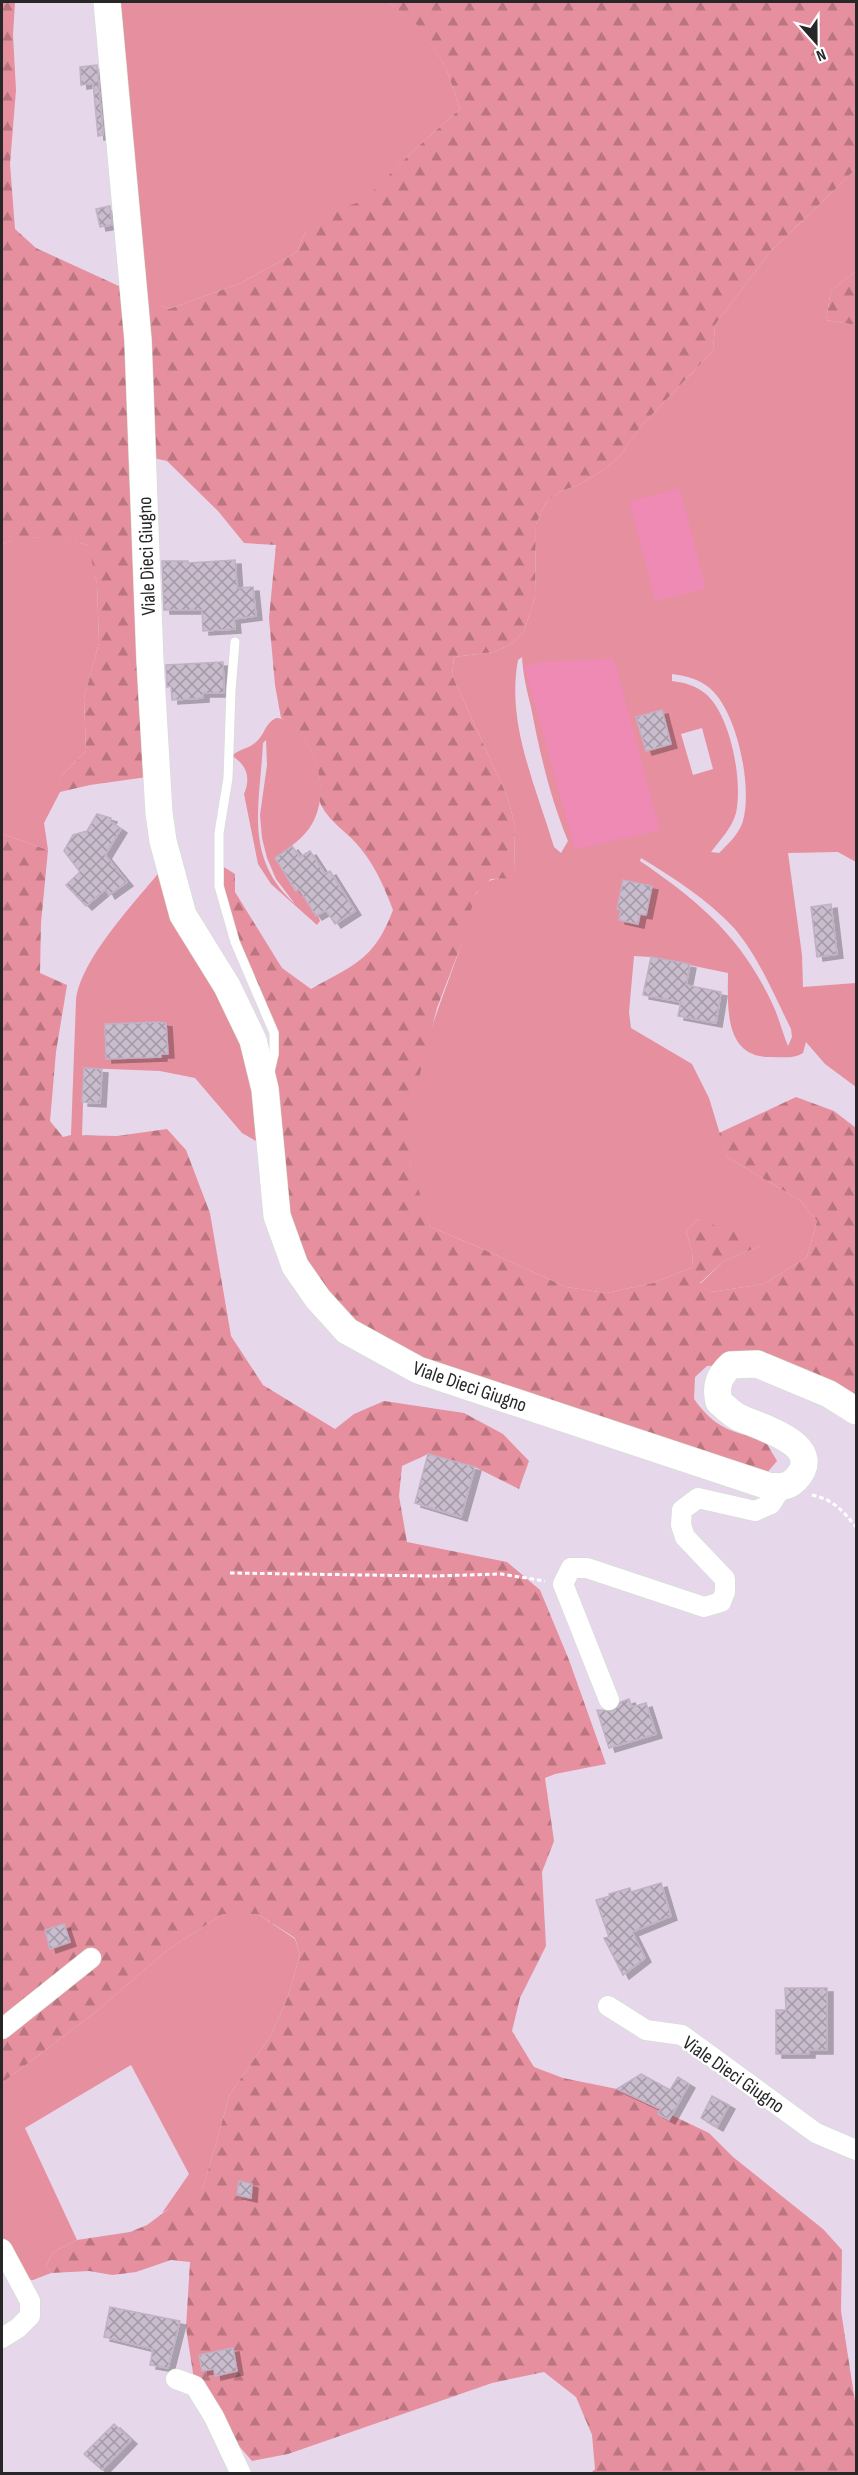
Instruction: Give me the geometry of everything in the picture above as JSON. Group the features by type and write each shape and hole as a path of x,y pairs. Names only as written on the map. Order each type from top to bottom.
{"main road":[{"name":"Viale Dieci Giugno","path":"106,2 138,340 150,660 161,832 183,915 226,986 253,1040 265,1089 277,1216 295,1266 318,1299 347,1331 418,1370 768,1486 781,1488"},
{"path":"781,1488 790,1484 797,1477 803,1457 800,1448 781,1434 735,1415 719,1402 717,1383 722,1374 731,1365 757,1365 829,1394 856,1411"}],"street":[{"path":"609,1700 562,1584 571,1568 587,1568 704,1607 721,1602 725,1592 725,1579 685,1537 681,1525 682,1510 698,1498 755,1511 771,1504 781,1488"},
{"path":"2,2029 91,1958"},
{"name":"Viale Dieci Giugno","path":"608,2006 646,2030 682,2035 816,2133 856,2150"},
{"path":"2,2249 30,2301 30,2316 18,2328 2,2338"},
{"path":"176,2379 195,2386 214,2417 241,2474"}],"lane":[{"name":"Viale Dieci Giugno","path":"235,642 228,778 219,833 219,886 235,942 274,1033 274,1054 265,1089"}],"path":[{"path":"842,1509 856,1527"},
{"path":"230,1573 433,1576 501,1574 524,1577"}],"green space":[{"path":"2,2 15,2 13,35 16,90 10,164 15,229 36,248 169,309 241,283 297,252 305,232 319,215 363,201 412,152 460,109 446,68 421,28 388,2 856,2 856,169 770,252 715,325 713,351 641,426 620,456 602,471 578,485 559,492 545,504 536,524 535,597 524,631 513,643 494,652 454,657 452,675 508,798 515,826 514,878 491,879 476,893 460,948 437,1008 412,1105 410,1162 430,1227 566,1287 606,1293 653,1283 693,1267 692,1251 686,1231 698,1219 722,1228 755,1235 760,1246 724,1261 700,1283 711,1292 764,1284 807,1257 817,1221 801,1201 727,1157 719,1133 796,1097 834,1111 856,1128 856,1411 757,1364 707,1366 695,1377 694,1399 716,1423 732,1431 764,1439 777,1461 766,1474 418,1370 318,1299 270,1156 274,1033 235,942 219,864 235,874 235,892 282,968 311,989 361,959 378,940 393,910 371,863 321,805 318,772 308,745 289,723 281,718 275,685 269,618 276,545 244,543 218,511 167,461 135,454 147,777 90,785 60,792 60,777 86,751 84,698 99,643 97,584 88,545 34,538 2,544"},
{"path":"114,2 388,2 421,27 446,68 460,109 412,152 363,202 347,207 305,232 297,252 241,283 169,309 145,299"},
{"path":"856,169 856,271 831,290 826,320 856,325 856,862 838,852 788,853 802,955 803,987 856,983 856,1087 825,1064 806,1042 803,1053 792,1057 755,1055 744,1049 736,1039 729,1014 728,973 651,957 634,956 629,1012 631,1028 692,1064 709,1098 727,1157 801,1201 817,1221 807,1257 764,1284 711,1292 700,1284 724,1261 760,1246 698,1219 686,1231 692,1251 693,1267 653,1283 606,1293 566,1287 430,1227 411,1169 409,1133 417,1079 432,1026 460,948 472,902 486,883 514,877 515,826 508,798 452,675 454,657 494,652 513,643 524,631 535,597 536,524 545,504 559,492 578,485 602,471 620,456 641,426 713,351 715,325 770,252","holes":["522,657 525,683 542,758 568,841 561,853 554,847 519,731 515,684 518,660","672,674 699,681 718,697 734,730 744,771 746,791 742,824 732,840 719,853 711,852 729,829 736,813 738,800 733,750 715,704 706,694 690,685 672,681","662,711 671,744 646,751 636,717","702,728 713,769 693,775 681,734","641,858 702,899 743,939 766,977 791,1029 792,1037 788,1046 772,1003 747,959 700,906 640,861"]},
{"path":"856,271 856,325 826,320 831,290"},
{"path":"21,537 55,538 89,545 97,584 99,643 84,698 86,751 60,777 60,792 44,823 48,850 2,834 2,544"},
{"path":"283,719 299,732 312,752 319,776 320,800 312,824 291,847 275,858 295,891 299,889 316,916 318,915 320,921 317,925 271,884 258,864 244,794 247,783 246,772 241,763 232,756 254,744 272,720","holes":["266,740 267,765 260,815 262,838 276,879 295,904 279,886 268,868 261,849 258,809 263,743"]},
{"path":"2,834 48,850 41,923 40,973 67,985 56,1052 50,1121 63,1137 71,1135 117,1136 167,1129 186,1150 210,1213 231,1336 263,1385 335,1429 354,1414 384,1401 464,1413 503,1434 529,1461 519,1489 475,1467 428,1454 402,1466 399,1496 407,1542 507,1562 540,1590 569,1660 606,1764 545,1778 554,1841 542,1872 546,1946 520,1998 512,2031 534,2067 563,2078 617,2089 709,2133 733,2157 823,2229 842,2250 841,2311 856,2408 856,2473 591,2473 595,2469 592,2435 576,2397 544,2372 492,2383 288,2454 252,2461 214,2417 195,2386 186,2328 190,2262 171,2260 136,2272 112,2275 89,2271 51,2273 46,2266 53,2252 77,2240 130,2232 147,2225 182,2199 203,2188 230,2094 271,2035 287,1999 300,1955 295,1938 258,1914 223,1914 166,1951 98,2010 2,2083"},
{"path":"162,869 246,1034 261,1144 242,1133 195,1078 160,1071 84,1068 82,1137 71,1135 76,1001 79,985 110,932","holes":["166,1023 168,1054 161,1054 105,1024"]},
{"path":"223,1914 258,1914 295,1939 300,1955 287,1999 271,2035 230,2094 203,2188 162,2213 189,2174 131,2065 25,2128 77,2240 53,2252 46,2266 51,2273 33,2280 18,2279 2,2249 2,2083 98,2010 166,1951"}],"shaded area":[{"path":"680,488 706,589 655,601 629,501"},
{"path":"614,658 660,830 575,850 524,666 543,662"}],"building":[{"path":"97,65 103,135 98,136 93,83 81,85 80,67"},
{"path":"110,206 112,225 100,227 96,209"},
{"path":"235,560 237,588 253,587 256,616 234,619 235,629 203,631 202,610 164,610 162,561 188,561 188,563"},
{"path":"223,662 224,693 203,693 203,698 172,700 171,686 167,687 166,665"},
{"path":"662,710 671,744 646,751 636,717"},
{"path":"97,814 111,818 110,821 121,829 105,855 127,882 109,895 106,889 86,906 66,885 80,872 64,851 73,835 87,831"},
{"path":"292,846 300,857 310,851 325,874 330,871 355,911 335,924 326,910 316,916 299,889 296,891 275,858"},
{"path":"623,880 652,886 646,915 640,914 638,924 619,920 621,910 617,909"},
{"path":"831,904 837,954 817,957 811,907"},
{"path":"651,957 690,964 686,985 721,992 716,1023 678,1016 681,1002 643,995"},
{"path":"166,1023 168,1054 161,1054 161,1057 106,1059 105,1024"},
{"path":"84,1068 102,1069 100,1103 82,1102"},
{"path":"428,1454 475,1467 461,1517 415,1503"},
{"path":"629,1699 632,1707 646,1703 656,1734 609,1748 597,1710 613,1711 621,1702"},
{"path":"661,1883 671,1916 632,1932 645,1958 623,1975 604,1938 609,1937 596,1900 630,1888 631,1892"},
{"path":"64,1924 70,1942 50,1949 45,1930"},
{"path":"785,1988 827,1988 827,2050 809,2050 809,2054 776,2054 776,2010 786,2010"},
{"path":"641,2074 670,2090 678,2077 689,2084 669,2120 658,2114 661,2108 617,2089"},
{"path":"712,2096 729,2105 717,2127 701,2118"},
{"path":"239,2181 252,2184 251,2198 237,2195"},
{"path":"110,2307 180,2321 168,2368 150,2365 153,2349 104,2337"},
{"path":"233,2348 237,2371 215,2376 214,2369 202,2371 199,2355"},
{"path":"114,2424 131,2440 102,2470 84,2454"}]}
